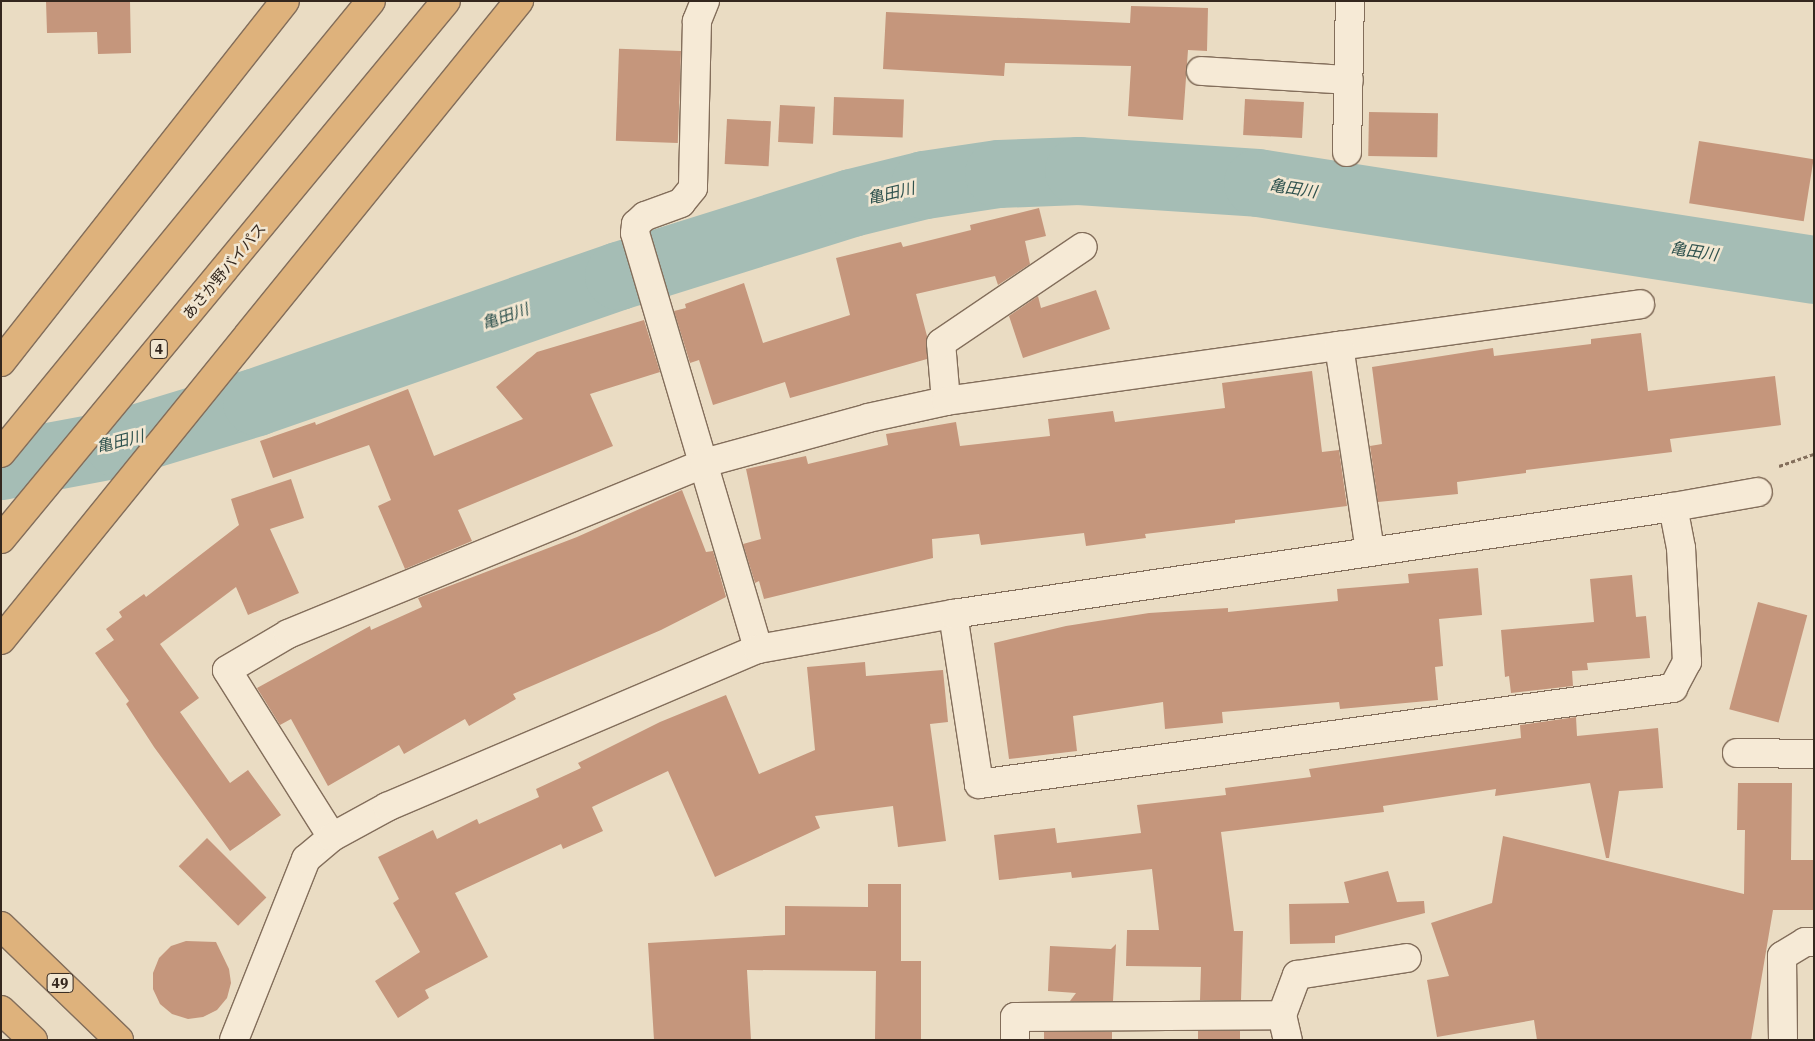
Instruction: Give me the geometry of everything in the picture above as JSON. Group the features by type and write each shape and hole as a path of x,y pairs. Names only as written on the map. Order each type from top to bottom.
{"highway":[{"path":"1,362 285,1"},
{"path":"1,453 277,120 371,1"},
{"name":"あさか野バイパス","path":"1,539 317,160 446,1"},
{"path":"1,640 519,1"},
{"name":"49","path":"1,926 119,1040"},
{"path":"1,1010 33,1040"}],"street":[{"path":"705,1 697,21 694,188 681,204 645,216 636,224 636,233 758,649"},
{"path":"1347,152 1350,1"},
{"path":"1201,71 1348,80"},
{"path":"946,401 941,343 1084,247"},
{"path":"332,837 227,670 288,634 704,463 868,418 946,401 1640,304"},
{"path":"1339,346 1370,552"},
{"path":"234,1040 306,859 332,837 387,807 758,649 953,614 1673,507 1758,492"},
{"path":"953,614 979,784 1673,688 1687,662 1681,548 1673,507"},
{"path":"1736,753 1814,754"},
{"path":"1783,1040 1782,956 1805,942 1814,942"},
{"path":"1015,1040 1015,1017 1285,1028 1297,975 1407,958"}],"building":[{"path":"46,1 130,1 131,53 98,54 97,32 47,33"},
{"path":"1131,6 1208,8 1207,51 1188,50 1183,120 1128,116 1131,66 1005,63 1004,76 883,69 886,12 1130,23"},
{"path":"619,49 681,51 678,143 616,141"},
{"path":"834,97 904,99 903,137 833,135"},
{"path":"1245,99 1304,102 1302,138 1243,135"},
{"path":"780,105 815,107 813,144 778,142"},
{"path":"1369,112 1438,113 1437,157 1368,156"},
{"path":"727,119 771,121 769,166 725,164"},
{"path":"1699,141 1814,159 1804,221 1689,203"},
{"path":"1039,208 1046,236 1025,241 1030,264 998,285 995,276 916,294 927,336 927,359 790,398 785,382 713,405 699,360 690,363 674,311 686,308 685,304 744,283 763,343 850,315 836,258 901,242 903,247 971,230 970,225"},
{"path":"1096,290 1110,329 1023,358 1009,316 1038,296 1041,308"},
{"path":"644,320 660,372 590,394 613,446 458,510 472,541 405,569 378,506 391,500 369,445 273,478 260,441 315,422 316,425 408,389 434,456 523,419 496,387 537,352"},
{"path":"1641,333 1648,391 1775,376 1781,425 1670,439 1672,452 1526,470 1526,473 1457,482 1458,494 1378,502 1370,446 1382,444 1372,367 1493,348 1494,356 1591,344 1591,339"},
{"path":"1312,371 1322,452 1339,450 1347,506 1235,520 1235,523 1145,534 1146,538 1086,546 1084,533 981,545 979,534 932,539 933,558 764,599 759,581 755,583 743,544 761,539 746,469 806,456 808,464 888,445 886,434 956,422 960,446 1050,436 1048,419 1113,411 1115,422 1225,408 1222,383"},
{"path":"291,479 304,518 270,529 299,593 248,615 236,587 160,644 199,698 180,712 230,783 248,770 281,815 230,851 154,747 126,704 129,701 95,653 114,640 106,629 122,617 119,612 144,594 146,597 239,525 231,499"},
{"path":"682,490 706,552 713,551 726,597 661,630 513,694 516,699 469,726 465,719 404,754 399,745 328,786 291,719 280,725 257,688 370,626 371,630 422,607 418,598 577,537"},
{"path":"1478,568 1482,615 1439,619 1443,666 1435,667 1438,700 1340,709 1339,702 1222,712 1223,723 1165,729 1163,702 1073,716 1077,751 1009,759 994,643 1066,626 1149,613 1228,608 1228,612 1338,601 1337,589 1409,583 1408,574"},
{"path":"1632,575 1636,617 1646,616 1650,658 1587,663 1588,670 1572,671 1573,686 1511,693 1509,676 1505,677 1501,630 1594,622 1590,579"},
{"path":"1758,602 1807,615 1779,722 1729,709"},
{"path":"865,662 866,676 943,670 948,722 930,724 946,841 898,847 893,806 815,816 820,828 715,877 668,771 592,807 603,831 563,849 561,844 455,893 488,957 425,990 429,998 398,1018 375,981 420,952 393,903 399,899 378,857 433,830 437,839 477,819 479,824 539,797 536,789 581,768 578,763 660,722 726,695 759,774 815,750 807,667"},
{"path":"1576,717 1577,736 1658,728 1663,788 1619,791 1609,858 1606,858 1590,783 1495,796 1496,789 1383,806 1384,812 1221,832 1234,931 1243,931 1241,1000 1200,1000 1201,967 1126,966 1127,930 1159,930 1152,869 1072,878 1071,872 999,880 994,835 1055,828 1057,843 1141,833 1137,805 1226,795 1225,788 1311,777 1309,769 1521,738 1520,725"},
{"path":"1738,783 1792,783 1791,860 1814,860 1814,910 1773,910 1751,1040 1537,1040 1534,1020 1437,1037 1427,980 1449,976 1431,923 1492,903 1503,836 1744,894 1745,830 1737,830"},
{"path":"207,838 266,897 238,926 179,866"},
{"path":"1388,871 1397,902 1424,901 1425,913 1335,936 1335,943 1290,944 1289,904 1349,903 1344,882"},
{"path":"868,884 901,884 901,961 921,961 921,1040 875,1040 876,971 747,970 751,1040 654,1040 648,943 785,935 785,906 868,907"},
{"path":"186,941 216,942 229,969 231,983 227,998 217,1010 203,1017 188,1019 172,1014 160,1004 153,989 153,973 159,958 171,946"},
{"path":"1116,944 1113,1001 1070,1001 1076,993 1048,991 1050,946 1111,949"},
{"path":"1198,1031 1240,1031 1240,1040 1198,1040"},
{"path":"1044,1032 1112,1032 1112,1040 1044,1040"}],"waterway":[{"name":"亀田川","path":"1,466 119,444 257,402 619,276 852,203 925,185 999,174 1079,171 1258,183 1814,270"}]}
